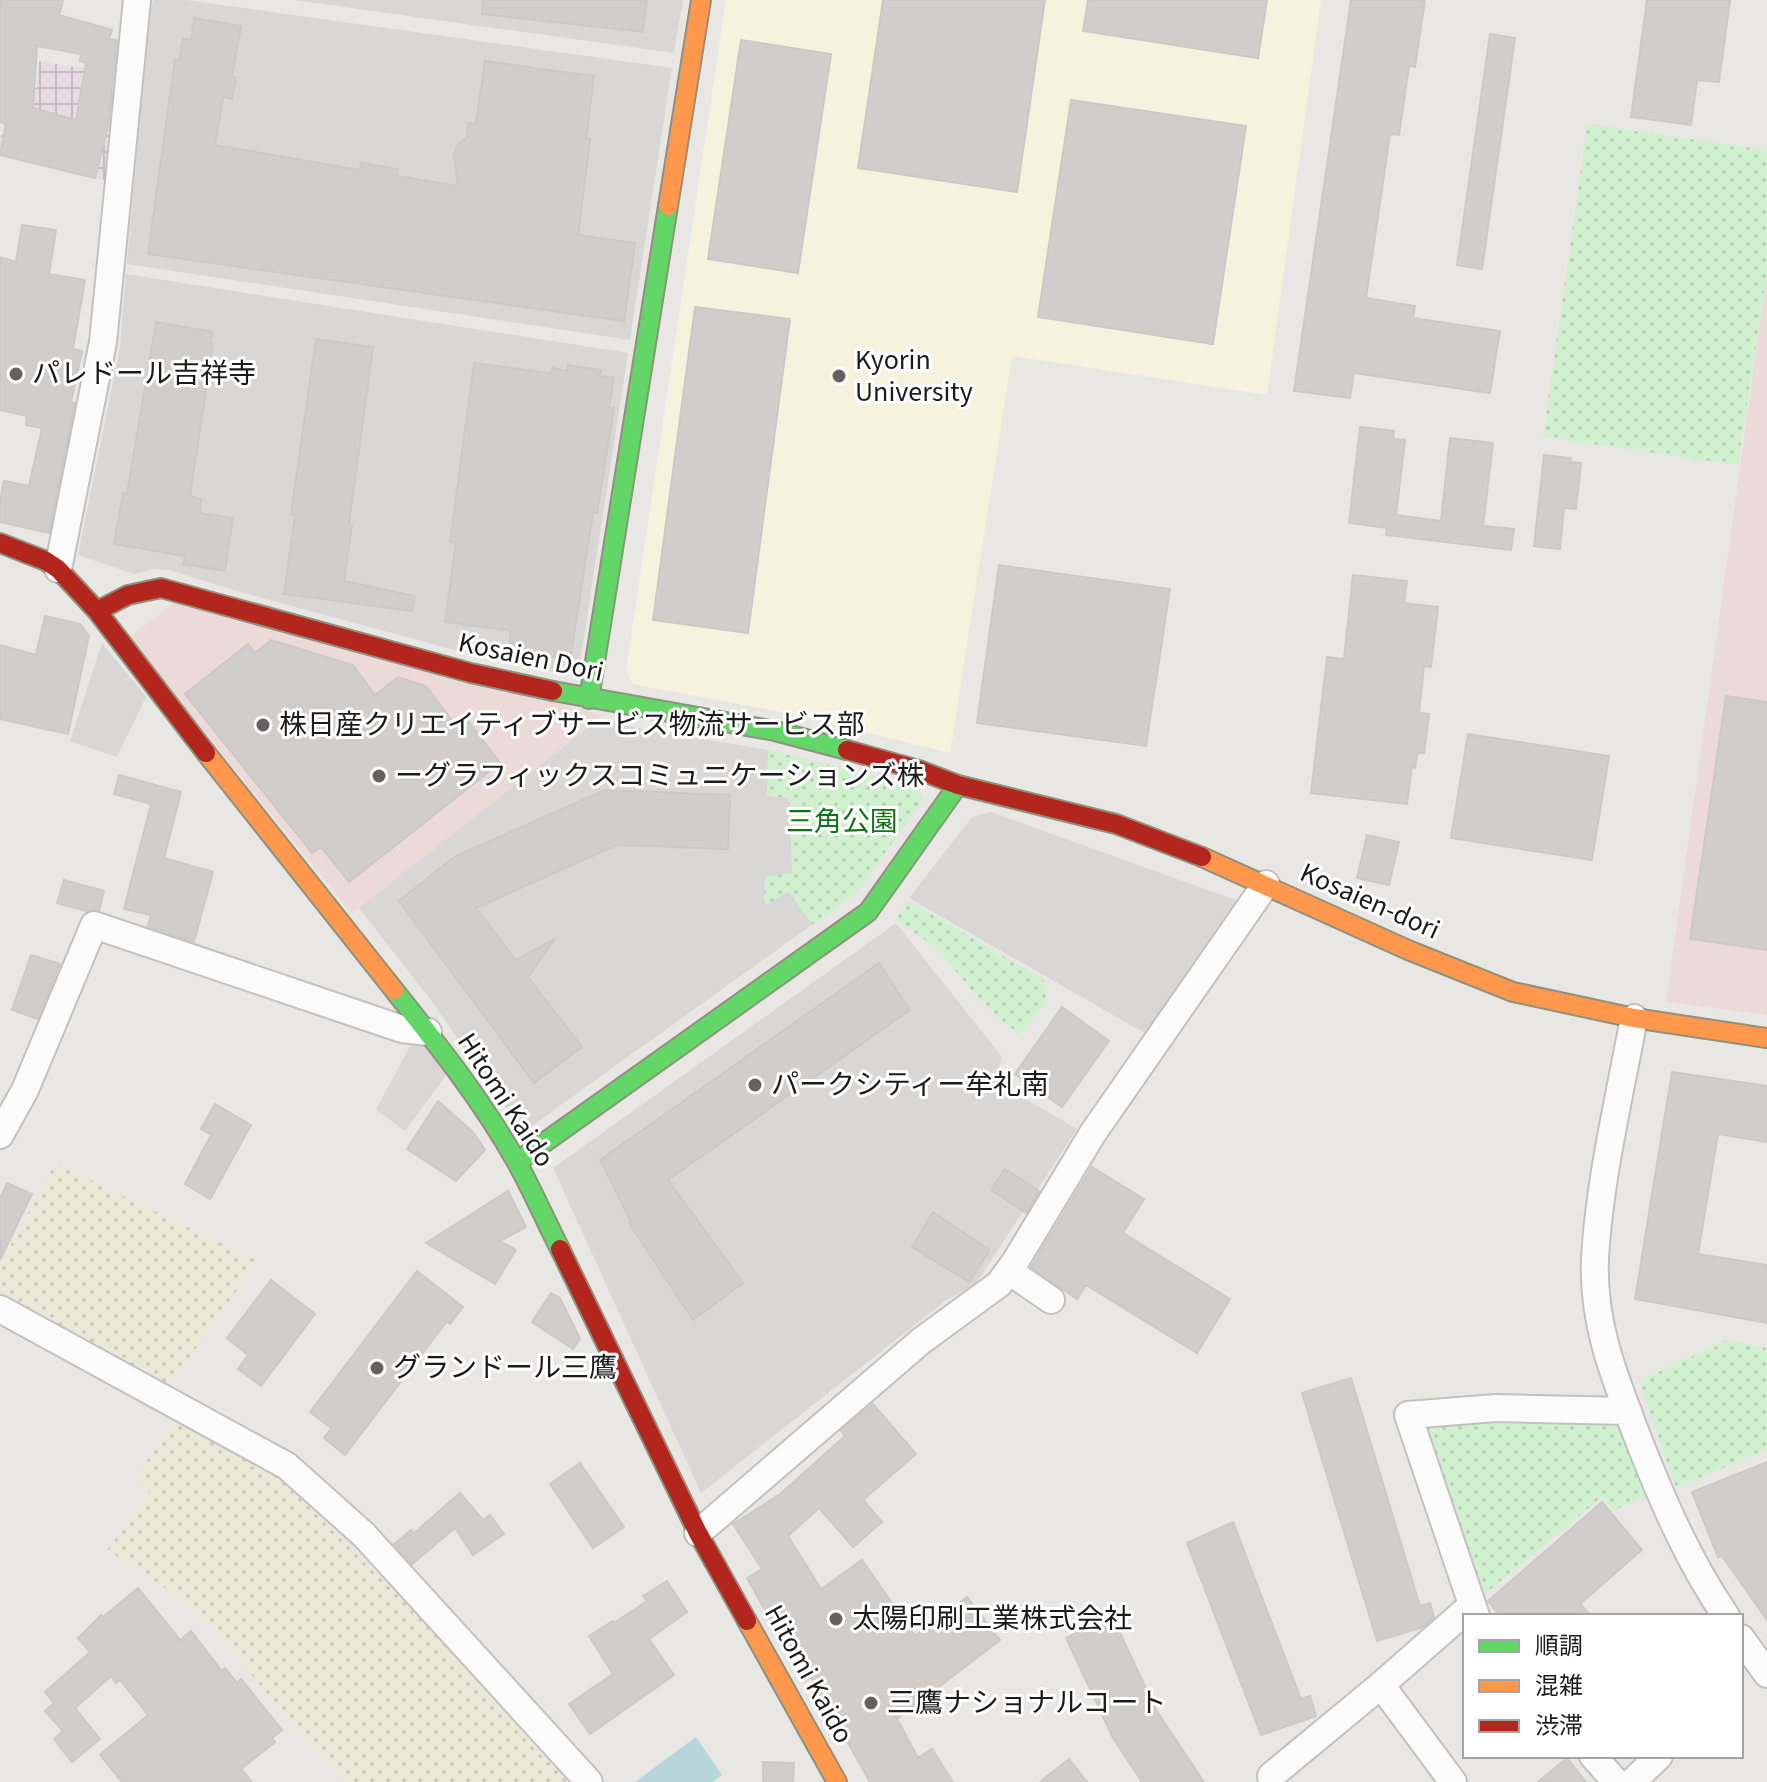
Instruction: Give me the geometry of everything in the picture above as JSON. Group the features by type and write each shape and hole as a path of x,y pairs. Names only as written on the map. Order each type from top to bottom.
{"street":[{"path":"58,569 103,342 137,0"},
{"path":"589,699 701,0"},
{"name":"Hitomi Kaido","path":"0,543 58,569 97,611 171,710 428,1032 497,1129 517,1162 698,1533 837,1782"},
{"name":"Kosaien Dori","path":"97,611 133,592 161,588 395,654 589,699 775,731 919,770 958,785"},
{"path":"517,1162 868,912 958,785"},
{"name":"Kosaien-dori","path":"958,785 1116,824 1266,884 1408,950 1513,992 1634,1018 1767,1038"},
{"path":"698,1533 921,1341 999,1284 1093,1133 1266,884"},
{"path":"0,1135 25,1090 94,925 402,1029 428,1032"},
{"path":"1634,1018 1605,1182 1595,1259 1599,1326 1610,1366 1658,1488 1690,1556 1725,1614"},
{"path":"1009,1271 1051,1300"},
{"path":"0,1309 287,1466 308,1482 364,1535 589,1782"},
{"path":"1474,1611 1408,1415 1496,1408 1628,1411"},
{"path":"1271,1776 1463,1620"},
{"path":"1743,1643 1755,1672"},
{"path":"1381,1685 1453,1782"},
{"path":"1595,1758 1616,1782"},
{"path":"1632,1782 1657,1758"}],"shaded area":[{"path":"153,0 186,0 672,68 630,340 127,264 147,35"},
{"path":"294,0 683,0 674,53"},
{"name":"Kyorin University","path":"726,0 1321,0 1267,395 1012,356 950,753 792,714 633,684 626,670"},
{"path":"39,61 120,75 111,182 0,156 0,140 16,82 37,88"},
{"path":"1767,272 1767,1015 1666,1002"},
{"path":"126,274 628,353 580,663 565,674 484,658 169,570 154,569 134,574 78,555 120,347"},
{"path":"175,602 603,715 352,914 128,638"},
{"path":"102,643 146,697 117,757 70,741"},
{"path":"596,721 768,750 918,787 923,799 856,893 529,1128 519,1127 430,999 359,908"},
{"path":"991,812 1241,902 1148,1035 909,898 972,817"},
{"path":"896,923 1002,1057 995,1081 1077,1129 975,1285 945,1301 701,1493 553,1168"},
{"path":"424,1041 447,1074 405,1131 376,1110 412,1042"}],"green space":[{"path":"1587,124 1767,150 1767,272 1738,465 1543,437"},
{"name":"三角公園","path":"768,750 918,787 923,799 856,893 813,925 788,891 767,905 764,900 765,877 792,873 789,798 767,796"},
{"path":"909,901 1043,979 1047,1002 1019,1035 983,1004 936,947 895,920"},
{"path":"55,1163 258,1261 166,1391 0,1293 0,1265"},
{"path":"1727,1340 1767,1348 1767,1449 1676,1488 1639,1381"},
{"path":"177,1419 281,1480 461,1657 570,1782 344,1782 215,1630 170,1591 107,1550 150,1492 135,1477"},
{"path":"1619,1419 1651,1493 1614,1510 1602,1497 1478,1600 1417,1420"}],"water":[{"path":"696,1737 722,1775 713,1782 635,1782"}],"building":[{"path":"0,0 63,0 59,15 112,30 109,39 117,40 108,126 95,178 0,155 6,124 0,122","holes":["37,46 81,54 80,61 86,63 76,120 33,108"]},
{"path":"483,0 647,0 643,32 482,14"},
{"path":"883,0 1045,0 1017,192 858,168"},
{"path":"1088,0 1267,0 1258,58 1083,31"},
{"path":"1351,0 1425,0 1415,67 1409,66 1399,135 1390,134 1366,298 1415,306 1413,318 1500,331 1490,393 1354,373 1350,398 1294,391"},
{"path":"1647,0 1730,0 1719,82 1697,80 1691,125 1631,117"},
{"path":"194,18 241,26 232,77 236,78 232,99 223,97 215,145 360,170 361,163 398,169 397,176 458,186 454,154 457,146 467,137 468,123 476,124 485,61 594,76 578,235 635,243 624,321 148,254 175,59 179,60 183,38 191,40"},
{"path":"1490,34 1515,38 1482,269 1457,265"},
{"path":"741,40 831,54 798,273 708,259"},
{"path":"1071,100 1246,126 1213,344 1038,317"},
{"path":"22,225 56,230 49,274 85,280 73,349 82,351 71,402 75,403 49,533 0,522 4,481 29,486 42,428 26,425 27,416 0,410 0,257 16,262"},
{"path":"695,307 790,319 748,633 653,620"},
{"path":"156,322 213,332 190,496 201,499 200,513 233,518 225,571 183,564 185,556 114,544 123,493 127,494"},
{"path":"316,339 373,347 344,581 415,596 412,611 284,594 295,515 291,514"},
{"path":"474,363 551,373 552,368 567,371 568,365 601,370 600,376 614,377 609,408 614,408 597,513 593,513 571,654 556,652 556,657 524,652 525,647 509,644 511,631 445,622 456,543 450,542"},
{"path":"1360,427 1394,431 1393,439 1405,440 1396,515 1441,521 1450,438 1493,443 1483,526 1514,529 1511,550 1386,535 1387,528 1349,523"},
{"path":"1544,455 1571,458 1570,462 1581,463 1576,509 1564,508 1560,549 1534,546"},
{"path":"999,565 1170,589 1146,746 977,723"},
{"path":"1353,575 1407,581 1404,603 1438,607 1431,667 1424,666 1419,713 1429,714 1424,753 1418,753 1415,768 1412,767 1407,804 1311,793 1327,657 1344,659"},
{"path":"45,616 80,624 89,636 68,734 0,719 0,645 36,655"},
{"name":"ーグラフィックスコミュニケーションズ株","path":"271,640 353,665 375,695 398,677 426,686 456,726 466,718 500,763 349,882 321,847 312,853 185,694 248,644 255,653"},
{"path":"1726,696 1767,702 1767,950 1690,939"},
{"path":"1468,734 1609,756 1592,860 1451,838"},
{"path":"119,775 181,792 164,858 213,872 194,942 148,926 151,915 124,909 151,804 114,794"},
{"path":"605,790 730,795 728,849 617,845 476,908 516,960 555,939 528,977 582,1047 534,1083 399,901 454,857"},
{"path":"1367,835 1399,842 1389,885 1357,878"},
{"path":"64,880 104,891 99,910 86,911 57,903"},
{"path":"31,955 60,964 38,1019 12,1010"},
{"name":"パークシティー牟礼南","path":"879,963 910,1010 668,1180 743,1283 693,1320 629,1223 600,1160"},
{"path":"1062,1007 1109,1041 1062,1107 1015,1074"},
{"path":"1672,1072 1767,1086 1767,1142 1718,1134 1698,1254 1767,1265 1767,1323 1635,1299"},
{"path":"438,1101 473,1132 485,1150 456,1181 407,1149"},
{"path":"215,1104 251,1125 210,1199 185,1184 211,1135 201,1129"},
{"path":"1092,1167 1144,1199 1123,1233 1230,1299 1197,1353 1086,1285 1077,1299 1031,1267"},
{"path":"1005,1169 1039,1191 1026,1213 991,1190"},
{"path":"7,1183 32,1194 0,1260 0,1198"},
{"path":"508,1191 526,1227 500,1241 516,1250 495,1284 426,1243"},
{"path":"933,1212 990,1250 969,1282 912,1247"},
{"name":"グランドール三鷹","path":"417,1271 463,1307 450,1324 447,1321 345,1455 324,1438 331,1428 310,1412"},
{"path":"271,1280 315,1314 261,1386 238,1369 248,1355 227,1338"},
{"path":"551,1293 560,1298 580,1339 573,1349 532,1322"},
{"path":"1351,1378 1420,1606 1430,1603 1434,1617 1423,1627 1377,1641 1302,1393"},
{"path":"873,1404 916,1454 863,1500 882,1522 853,1547 819,1508 788,1536 821,1589 862,1560 915,1636 967,1597 1000,1640 897,1719 918,1758 932,1749 953,1782 870,1782 811,1677 805,1681 747,1578 762,1569 733,1524 779,1495 845,1436 841,1431"},
{"path":"1767,1462 1767,1620 1722,1556 1718,1557 1692,1492"},
{"path":"580,1463 624,1527 593,1548 550,1484"},
{"path":"460,1493 483,1520 490,1515 504,1534 473,1555 455,1528 412,1564 394,1544 411,1530 414,1533"},
{"path":"1602,1502 1642,1550 1580,1604 1589,1614 1498,1614 1488,1601"},
{"path":"1233,1522 1301,1699 1310,1696 1316,1716 1261,1735 1187,1543"},
{"path":"667,1581 687,1612 649,1639 674,1675 590,1734 569,1704 613,1674 589,1636 647,1601 643,1596"},
{"path":"138,1588 180,1640 191,1631 222,1671 225,1668 237,1683 241,1679 282,1730 272,1738 275,1742 241,1769 252,1782 122,1782 100,1755 148,1715 120,1680 116,1683 111,1676 75,1708 100,1739 72,1762 54,1739 63,1731 45,1711 54,1703 45,1692 90,1652 78,1638 101,1615 103,1617"},
{"path":"1112,1616 1156,1710 1204,1782 1142,1782 1113,1738 1066,1638"},
{"path":"1567,1758 1586,1782 1538,1782"},
{"name":"三鷹ナショナルコート","path":"1069,1759 1087,1782 1040,1782"},
{"path":"763,1762 794,1763 793,1782 763,1782"}],"traffic: fast":[{"path":"589,699 668,206"},
{"path":"553,691 775,731 847,750"},
{"path":"517,1162 868,912 958,785"},
{"path":"394,990 489,1116 522,1172 560,1249"}],"traffic: slow":[{"path":"668,206 701,0"},
{"path":"206,753 394,990"},
{"path":"1202,857 1408,950 1513,992 1634,1018 1767,1038"},
{"path":"747,1621 837,1782"}],"traffic: jam":[{"path":"0,543 58,569 97,611 206,753"},
{"path":"97,611 128,595 161,588 471,673 553,691"},
{"path":"847,750 919,770 958,785 1116,824 1202,857"},
{"path":"560,1249 698,1533 747,1621"}],"place":[{"name":"パレドール吉祥寺","path":"16,374"},
{"name":"Kyorin University","path":"839,376"},
{"name":"株日産クリエイティブサービス物流サービス部","path":"263,725"},
{"name":"ーグラフィックスコミュニケーションズ株","path":"379,776"},
{"name":"パークシティー牟礼南","path":"755,1085"},
{"name":"グランドール三鷹","path":"377,1368"},
{"name":"太陽印刷工業株式会社","path":"836,1619"},
{"name":"三鷹ナショナルコート","path":"871,1703"}]}
